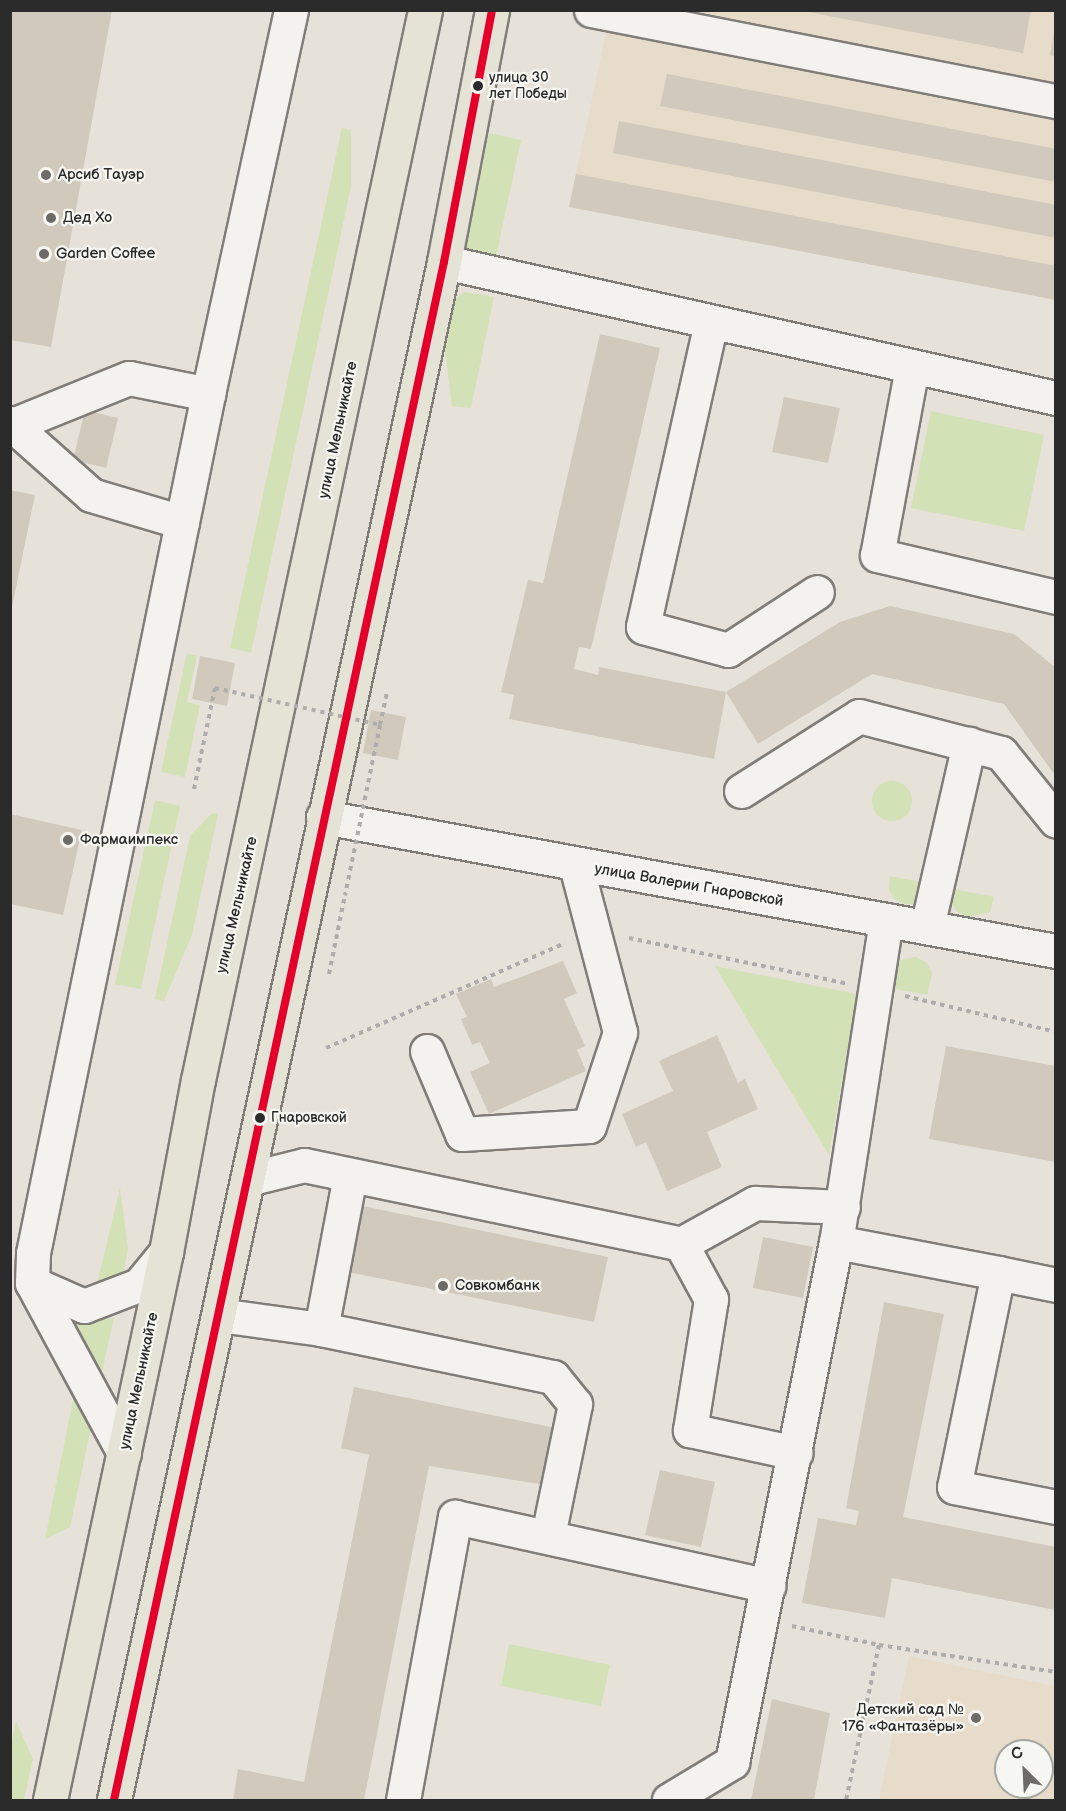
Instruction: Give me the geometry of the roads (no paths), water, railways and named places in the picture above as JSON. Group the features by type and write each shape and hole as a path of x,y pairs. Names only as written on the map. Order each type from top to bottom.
{"main road":[{"name":"улица Мельникайте","path":"50,1800 166,1252 198,1080 425,10"},
{"path":"114,1800 248,1179 323,817 444,262 492,10"}],"street":[{"path":"124,1454 25,1261 291,10"},
{"path":"591,10 1056,101"},
{"path":"444,262 1056,398"},
{"path":"711,322 643,627 728,650 817,592"},
{"path":"912,367 877,555 1056,597"},
{"path":"182,522 91,495 13,424 129,378 208,394"},
{"path":"741,791 859,716 1000,753 1056,821"},
{"path":"927,927 969,744"},
{"name":"улица Валерии Гнаровской","path":"323,817 576,866 1056,951"},
{"path":"427,1051 462,1134 589,1126 620,1032 576,866"},
{"path":"669,1800 732,1762 796,1453 843,1207 886,920"},
{"path":"248,1179 304,1165 681,1244 755,1203 843,1207"},
{"path":"321,1329 350,1176"},
{"path":"836,1242 1056,1284"},
{"path":"681,1244 711,1299 690,1430 796,1453"},
{"path":"25,1261 84,1306 138,1285 166,1252"},
{"path":"998,1273 954,1487 1056,1507"},
{"path":"219,1315 321,1329 554,1377 575,1404 548,1536"},
{"path":"403,1800 455,1517 769,1586"}],"place":[{"name":"улица 30 лет Победы","path":"478,86"},
{"name":"Арсиб Тауэр","path":"46,175"},
{"name":"Дед Хо","path":"51,218"},
{"name":"Garden Coffee","path":"44,254"},
{"name":"Фармаимпекс","path":"68,840"},
{"name":"Гнаровской","path":"260,1118"},
{"name":"Совкомбанк","path":"443,1286"},
{"name":"Детский сад № 176 «Фантазёры»","path":"976,1718"}]}
